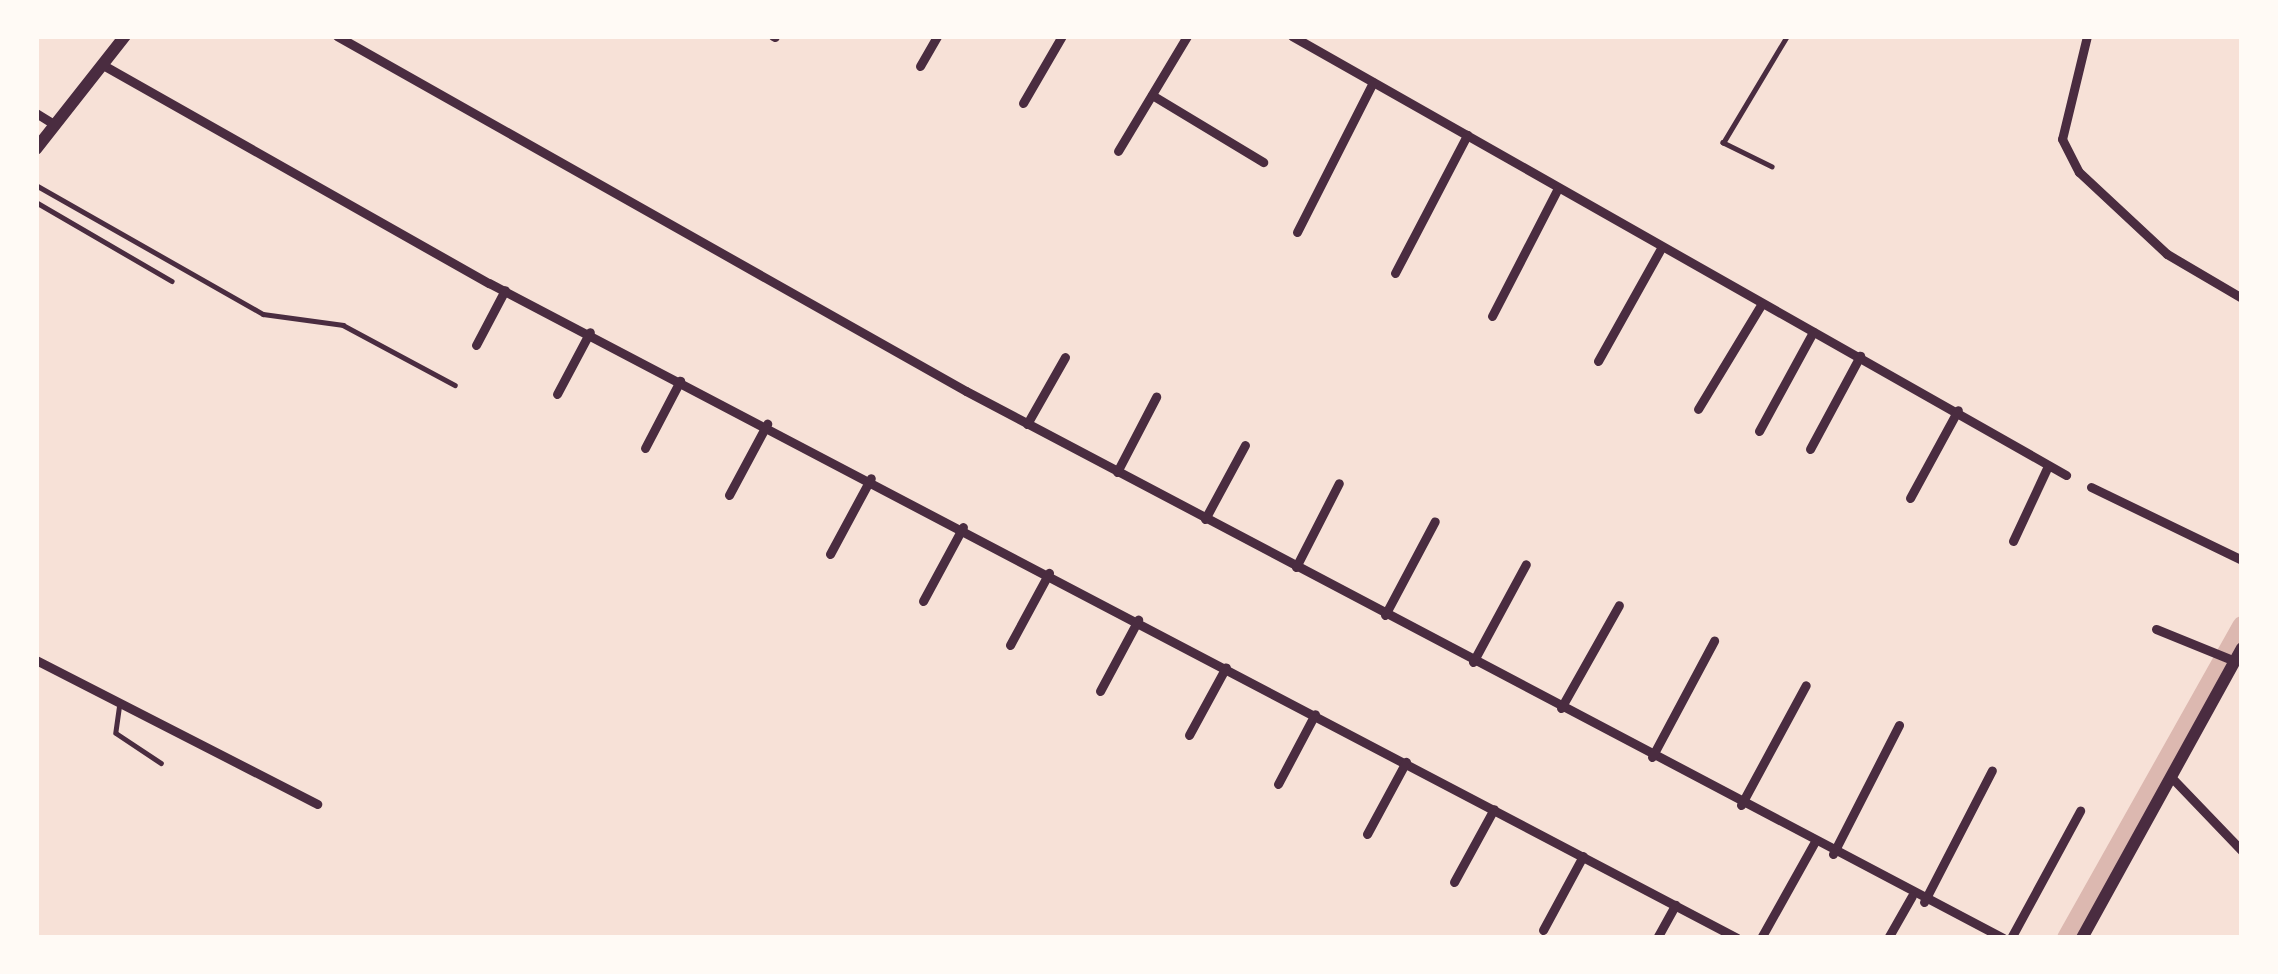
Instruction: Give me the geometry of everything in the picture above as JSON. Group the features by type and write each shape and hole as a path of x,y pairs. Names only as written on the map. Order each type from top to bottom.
{"street":[{"path":"36,149 41,134 55,124 124,36"},
{"path":"337,36 1027,424 1924,902 2007,938 2080,812"},
{"path":"920,66 937,36"},
{"path":"1023,103 1062,36"},
{"path":"1118,151 1187,36"},
{"path":"1292,36 1660,250 1958,410 2066,475"},
{"path":"2087,36 2062,140 2079,172 2168,254 2242,298"},
{"path":"104,65 506,290 963,526 1737,938"},
{"path":"1297,232 1373,82"},
{"path":"1151,95 1263,162"},
{"path":"36,113 55,124"},
{"path":"1395,273 1467,135"},
{"path":"1492,316 1558,188"},
{"path":"1598,361 1660,250"},
{"path":"476,345 506,290"},
{"path":"1698,409 1761,305"},
{"path":"557,394 590,332"},
{"path":"1759,430 1814,332"},
{"path":"1810,449 1860,356"},
{"path":"1027,424 1065,357"},
{"path":"644,448 680,380"},
{"path":"1117,472 1156,397"},
{"path":"1910,498 1958,410"},
{"path":"729,495 767,424"},
{"path":"1205,519 1245,445"},
{"path":"2013,541 2048,466"},
{"path":"830,554 871,478"},
{"path":"1296,567 1339,482"},
{"path":"2091,487 2242,560"},
{"path":"1385,615 1435,521"},
{"path":"923,601 963,526"},
{"path":"1473,662 1526,564"},
{"path":"1010,645 1049,573"},
{"path":"1561,709 1619,605"},
{"path":"1100,691 1138,620"},
{"path":"2082,938 2238,654 2156,629"},
{"path":"1652,757 1714,641"},
{"path":"36,660 317,804"},
{"path":"1189,736 1226,667"},
{"path":"1741,805 1806,686"},
{"path":"1278,784 1316,714"},
{"path":"1833,854 1899,725"},
{"path":"1367,834 1406,762"},
{"path":"1924,902 1992,770"},
{"path":"2173,779 2242,851"},
{"path":"1454,881 1494,809"},
{"path":"1761,938 1814,843"},
{"path":"1543,930 1583,856"},
{"path":"1888,938 1912,896"},
{"path":"1657,938 1675,905"}],"lane":[{"path":"1772,167 1724,143 1787,36"},
{"path":"36,185 263,314 343,325 454,385"},
{"path":"36,202 172,281"},
{"path":"120,703 116,733 161,763"}],"waterway":[{"path":"2067,938 2242,626"}]}
